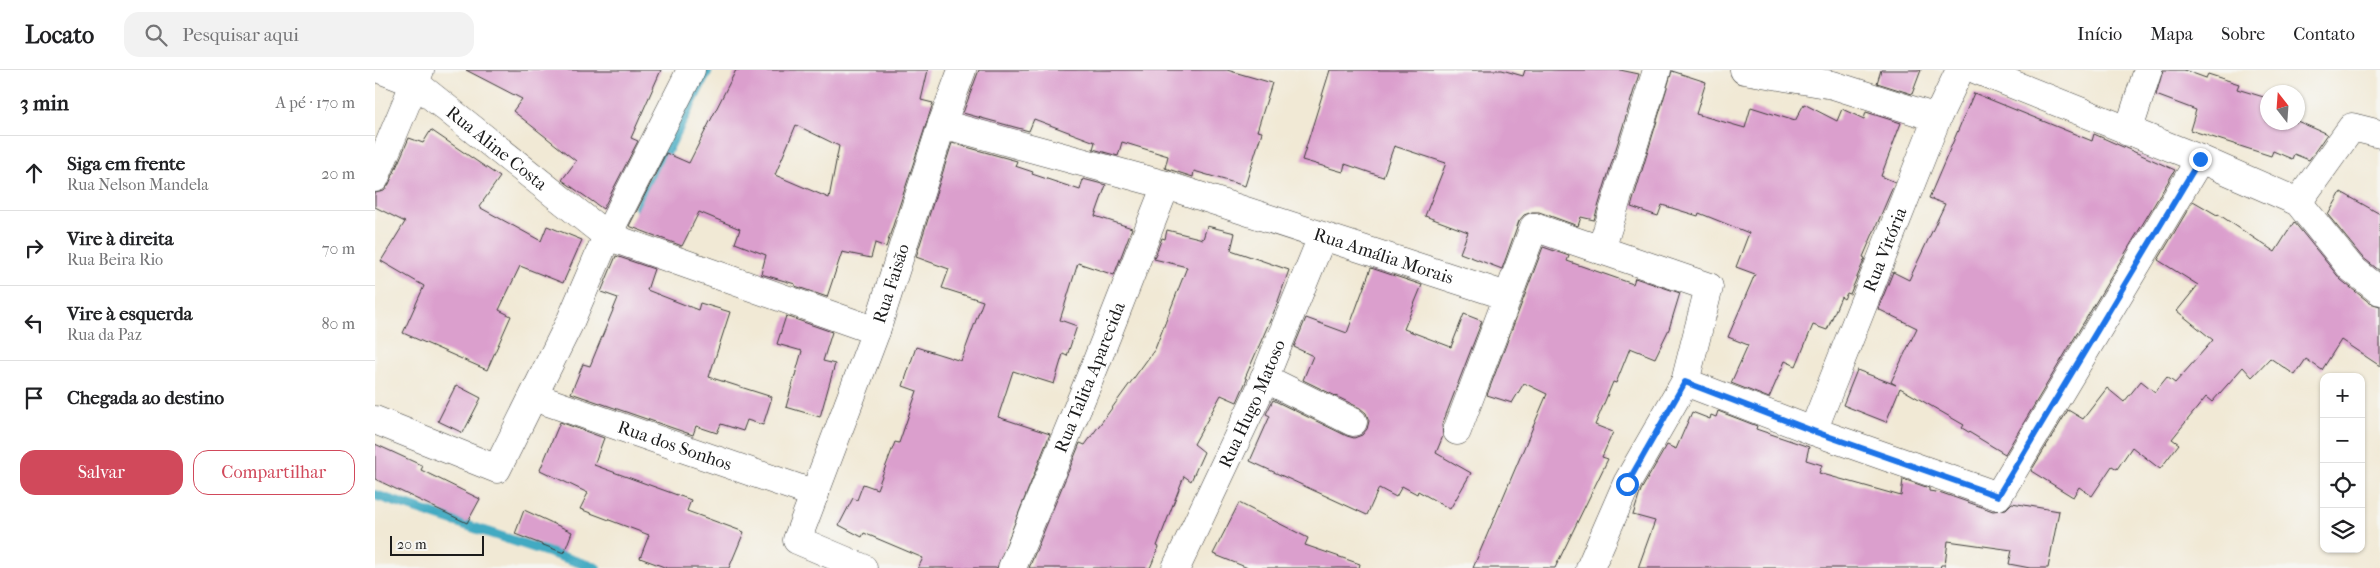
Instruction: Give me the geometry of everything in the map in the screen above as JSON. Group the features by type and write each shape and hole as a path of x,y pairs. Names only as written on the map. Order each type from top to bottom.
{"street":[{"name":"Rua Aline Costa","path":"381,70 417,77 607,236 876,331"},
{"path":"375,420 497,469 570,322 607,236 691,70"},
{"name":"Rua Faisão","path":"863,568 797,540 876,331 942,124 962,70"},
{"path":"1601,250 1657,70"},
{"path":"1745,70 1833,85 1937,118"},
{"name":"Rua Vitória","path":"1813,431 1937,118 1960,70"},
{"path":"1977,70 2128,132 2200,159 2298,202 2351,268 2380,291"},
{"path":"2128,132 2148,70"},
{"path":"375,178 417,77"},
{"name":"Rua Amália Morais","path":"942,124 1166,185 1507,296"},
{"path":"2298,202 2352,126 2380,134"},
{"path":"1685,382 1813,431 1998,496 2200,159"},
{"name":"Rua Talita Aparecida","path":"1012,568 1166,185"},
{"path":"1457,431 1534,227 1709,287 1685,382 1627,484 1590,568"},
{"name":"Rua Hugo Matoso","path":"1175,568 1264,378 1322,237"},
{"path":"1264,378 1353,422"},
{"name":"Rua dos Sonhos","path":"534,397 815,494"}],"building":[{"path":"466,70 661,70 631,138 638,141 603,209 562,180 576,161 513,111 522,99"},
{"path":"736,70 928,70 921,100 933,103 886,247 875,243 871,258 842,252 827,297 795,286 795,284 761,274 766,255 735,243 740,229 699,212 682,246 629,226 666,153 689,163","holes":["796,125 839,146 829,198 775,175"]},
{"path":"979,70 1227,70 1272,83 1257,131 1262,132 1245,186 1194,171 1193,177 1165,168 1168,156 1122,142 1118,156 1093,149 1095,142 1034,119 1029,131 963,113"},
{"path":"1330,70 1502,70 1523,76 1525,70 1620,70 1639,74 1594,220 1581,217 1578,226 1539,212 1524,215 1519,221 1502,269 1460,253 1468,232 1425,216 1446,163 1394,146 1383,177 1345,164 1343,172 1302,160"},
{"path":"1881,70 1921,70 1912,94 1877,83"},
{"path":"2163,70 2184,70 2206,78 2208,74 2239,84 2237,89 2260,96 2260,130 2305,130 2305,124 2327,134 2309,160 2294,154 2292,159 2273,151 2271,156 2190,130 2196,110 2156,95"},
{"path":"1672,71 1706,82 1696,114 1745,128 1751,107 1795,121 1804,104 1837,121 1842,109 1864,119 1866,112 1901,123 1881,176 1895,182 1863,257 1865,258 1850,294 1847,293 1844,299 1841,297 1827,330 1813,325 1796,366 1785,361 1769,398 1731,383 1748,345 1728,337 1755,274 1736,267 1749,233 1699,213 1698,216 1662,205 1658,216 1631,207"},
{"path":"1974,93 2092,141 2094,134 2175,170 2005,454 1962,428 1964,425 1900,388 1886,422 1843,405 1857,370 1896,385 1891,382 1917,328 1878,309 1893,272 1909,280 1945,204 1929,198"},
{"path":"431,130 500,177 479,207 541,241 547,226 582,240 563,283 520,266 499,310 511,316 487,370 403,333 424,286 381,261 405,222 375,207 375,193 384,191 389,184 409,138 423,143"},
{"path":"952,143 1017,161 1015,166 1033,172 1032,174 1080,190 1083,179 1106,185 1095,216 1132,228 1114,275 1078,263 1060,320 1077,326 1067,356 1063,354 1054,384 1013,371 998,417 1050,434 997,568 918,568 923,558 864,533 862,537 839,525 853,498 857,500 863,484 877,489 895,442 899,443 917,391 903,386 916,347 961,361 983,301 942,288 949,269 916,257"},
{"path":"2341,192 2380,214 2380,271 2362,257 2328,215"},
{"path":"2193,201 2218,214 2275,252 2294,222 2341,280 2370,303 2380,306 2380,366 2341,340 2322,370 2306,359 2295,375 2270,358 2252,377 2243,367 2212,402 2206,397 2172,439 2179,444 2160,469 2132,447 2117,469 2112,466 2092,496 2079,487 2073,497 2031,471 2068,410 2083,419 2107,388 2124,402 2141,381 2155,392 2167,377 2175,383 2213,340 2177,311 2198,285 2158,260"},
{"path":"1207,226 1235,233 1231,250 1289,270 1237,402 1221,395 1194,444 1204,452 1191,481 1184,476 1150,568 1029,568 1080,443 1085,445 1155,349 1187,267 1154,259 1162,238 1165,239 1167,230 1203,239"},
{"path":"1543,247 1569,256 1567,261 1633,284 1635,278 1680,293 1669,329 1655,358 1630,348 1616,383 1613,382 1595,425 1613,432 1602,457 1608,459 1555,568 1473,568 1547,394 1524,383 1512,403 1487,395"},
{"path":"616,256 654,269 647,290 698,310 700,303 730,312 709,377 772,397 763,425 747,420 743,431 721,424 717,433 696,426 693,435 571,393 583,364 590,366 618,298 601,292"},
{"path":"1371,268 1422,285 1404,329 1451,347 1464,314 1482,321 1442,425 1443,436 1436,453 1471,473 1450,509 1418,491 1417,494 1402,486 1396,497 1379,488 1367,515 1250,461 1270,416 1266,414 1273,400 1347,436 1354,438 1362,435 1367,429 1369,421 1366,413 1360,408 1303,380 1313,356 1294,347 1306,318 1347,333"},
{"path":"786,316 832,332 823,361 835,364 820,417 786,407 802,351 777,344"},
{"path":"456,385 481,398 463,433 438,421"},
{"path":"1718,411 1757,426 1756,429 1809,447 1806,460 1822,465 1819,473 1901,496 1903,479 1929,488 1929,491 1942,493 1993,511 2006,509 2012,503 2059,511 2048,568 2030,568 2009,564 2012,550 1948,541 1945,565 1941,565 1940,568 1638,568 1655,521 1633,515 1641,490 1667,445 1676,449 1692,412 1710,419 1711,415 1716,417"},
{"path":"560,422 604,438 594,465 691,500 687,511 744,532 729,568 667,568 640,558 649,535 580,509 588,493 540,470"},
{"path":"375,444 423,466 421,470 480,499 467,523 375,479"},
{"path":"1239,503 1308,538 1305,545 1360,564 1359,568 1248,568 1213,554"},
{"path":"524,510 572,532 564,553 515,534"}],"waterway":[{"path":"639,207 708,70"},
{"path":"375,495 596,568"}],"route":[{"path":"1627,484 1685,382 1813,431 1998,496 2200,159"}]}
